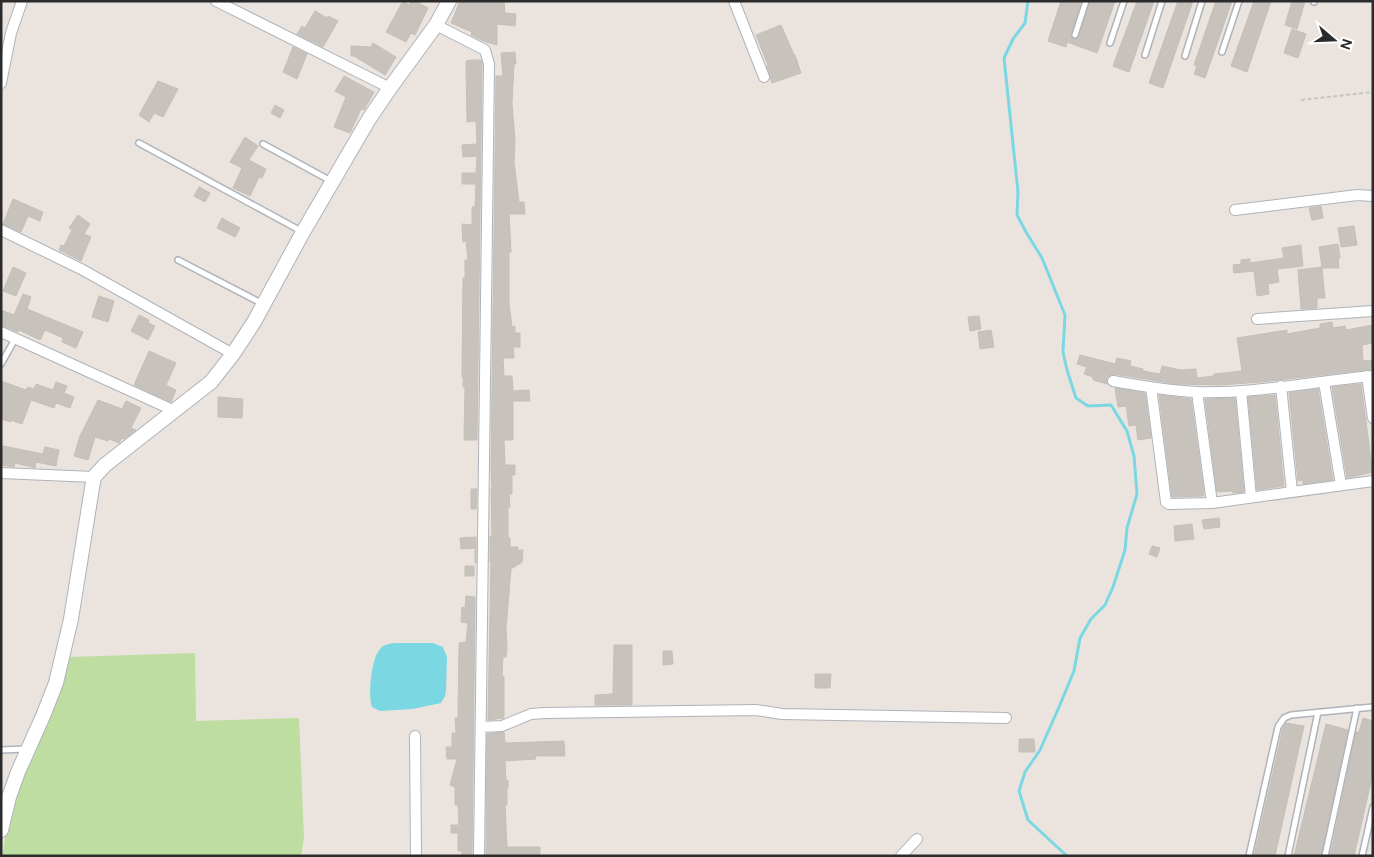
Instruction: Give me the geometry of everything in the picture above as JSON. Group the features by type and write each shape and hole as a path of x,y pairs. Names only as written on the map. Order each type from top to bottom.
{"street":[{"path":"1,83 11,33 22,1"},
{"path":"216,1 390,88"},
{"path":"1,830 9,797 46,708 65,649 94,477 105,465 211,382 233,354 264,304 303,232 369,119 436,25 449,1"},
{"path":"734,1 764,77"},
{"path":"436,25 485,50 489,64 479,856"},
{"path":"1235,210 1357,194 1373,196"},
{"path":"1,230 81,269 233,354"},
{"path":"1257,319 1373,311"},
{"path":"1,332 175,411"},
{"path":"1113,381 1151,388 1196,392 1240,391 1370,376 1373,418"},
{"path":"1324,382 1341,485"},
{"path":"1281,386 1292,492"},
{"path":"1151,388 1166,502 1175,504 1212,504 1373,481"},
{"path":"1240,391 1251,497"},
{"path":"1196,392 1212,504"},
{"path":"1,472 94,477"},
{"path":"482,727 502,726 531,714 545,713 756,710 782,714 1006,718"},
{"path":"415,736 416,856"},
{"path":"902,856 917,839"}],"lane":[{"path":"1075,36 1086,1"},
{"path":"1110,43 1124,1"},
{"path":"1144,55 1162,1"},
{"path":"1185,56 1202,1"},
{"path":"1222,52 1239,1"},
{"path":"139,143 303,232"},
{"path":"263,144 333,182"},
{"path":"178,260 264,304"},
{"path":"1,364 15,339"},
{"path":"1249,856 1278,727 1284,718 1291,715 1373,707"},
{"path":"1326,856 1357,708"},
{"path":"1288,856 1318,712"},
{"path":"1,750 29,749"},
{"path":"1362,856 1373,807"}],"path":[{"path":"1301,100 1373,92"}],"green space":[{"path":"195,653 196,721 299,718 304,838 301,856 2,856 10,811 69,657"}],"water":[{"path":"394,643 433,643 443,647 447,657 446,691 441,703 413,709 380,711 372,707 370,686 374,660 381,648"}],"building":[{"path":"403,1 409,5 411,1 415,1 428,8 415,35 411,33 406,42 386,32"},
{"path":"460,1 504,1 505,13 516,14 515,26 497,24 497,45 483,41 471,35 472,32 451,23"},
{"path":"1061,1 1081,1 1071,34 1072,38 1075,39 1079,36 1090,1 1115,1 1097,53 1067,42 1066,47 1048,41"},
{"path":"1137,1 1154,1 1129,72 1113,66"},
{"path":"1178,1 1193,1 1163,88 1149,83"},
{"path":"1216,1 1232,1 1205,78 1194,74 1197,66 1194,65"},
{"path":"1254,1 1271,1 1247,72 1231,66"},
{"path":"1292,1 1305,1 1297,29 1285,25"},
{"path":"315,11 327,18 328,16 338,21 323,47 297,34 302,26 305,28"},
{"path":"781,25 801,73 772,83 768,65 756,35"},
{"path":"1292,29 1306,34 1298,58 1284,53"},
{"path":"373,43 396,57 385,75 351,56 351,46 371,47"},
{"path":"293,47 307,54 297,79 283,72"},
{"path":"515,52 516,64 514,64 512,104 515,140 514,162 519,202 524,202 525,214 509,214 511,252 509,252 509,303 512,327 515,326 515,333 520,333 520,347 513,347 514,358 503,358 504,376 512,376 513,391 529,390 530,401 513,401 513,440 504,440 505,465 515,465 515,475 512,475 512,494 509,494 508,538 510,538 510,547 518,547 517,550 523,550 522,562 511,569 506,629 507,647 506,657 503,657 502,676 504,676 504,718 488,720 490,536 492,536 491,467 496,76 503,76 501,53"},
{"path":"481,60 482,65 477,440 464,440 465,387 463,387 462,377 463,278 465,278 465,260 468,260 466,241 463,242 462,224 472,225 472,207 475,207 476,184 462,184 462,173 476,173 477,156 463,157 462,145 477,144 476,121 467,122 466,61"},
{"path":"344,76 374,92 364,110 361,109 350,133 334,127 346,97 335,91"},
{"path":"158,81 178,89 163,117 154,113 149,122 139,115"},
{"path":"275,105 284,110 280,118 271,113"},
{"path":"245,137 258,146 249,160 266,169 262,178 259,177 250,196 233,188 242,168 230,162"},
{"path":"199,187 210,193 205,202 194,196"},
{"path":"13,199 43,212 40,221 28,216 21,232 3,224"},
{"path":"1321,206 1323,218 1312,220 1309,208"},
{"path":"78,215 90,224 84,234 91,237 81,261 59,250 61,245 64,246 72,230 69,228"},
{"path":"222,218 240,228 235,237 217,228"},
{"path":"1354,226 1357,245 1341,247 1338,228"},
{"path":"1338,244 1339,268 1322,268 1325,298 1317,298 1317,308 1301,309 1298,270 1322,267 1319,247"},
{"path":"1301,245 1303,266 1277,269 1279,282 1268,284 1269,294 1257,296 1254,271 1234,273 1233,265 1241,264 1241,260 1250,259 1250,263 1284,258 1282,248"},
{"path":"13,267 26,273 16,296 3,291"},
{"path":"23,294 31,297 27,309 83,332 76,348 62,342 63,338 45,330 40,340 19,330 18,332 1,325 1,310 14,315"},
{"path":"99,296 114,301 108,322 92,317"},
{"path":"139,315 149,320 148,323 155,326 148,340 131,331"},
{"path":"979,316 981,329 970,331 968,317"},
{"path":"1332,322 1333,328 1345,326 1346,330 1373,325 1373,343 1362,345 1363,361 1373,360 1373,369 1219,385 1177,384 1114,374 1107,377 1107,384 1093,380 1093,377 1084,374 1087,367 1077,364 1080,355 1115,364 1117,358 1131,361 1130,366 1143,369 1143,371 1160,374 1162,366 1181,370 1196,369 1197,378 1214,376 1214,374 1242,371 1237,338 1287,330 1287,334 1320,328 1320,324"},
{"path":"991,330 994,347 980,349 978,332"},
{"path":"149,351 176,363 166,385 176,390 171,402 134,385"},
{"path":"1,381 26,390 28,387 34,389 36,384 53,390 56,382 67,386 64,393 74,397 70,408 56,403 54,408 31,400 22,424 11,420 11,422 1,419"},
{"path":"1361,384 1373,472 1347,478 1332,387"},
{"path":"1115,388 1145,393 1151,438 1138,440 1136,425 1129,426 1126,406 1118,407"},
{"path":"1318,389 1333,480 1303,484 1303,480 1298,481 1289,393"},
{"path":"1159,395 1191,399 1203,496 1172,497"},
{"path":"1275,395 1284,486 1257,490 1248,397"},
{"path":"218,397 243,399 242,418 218,417"},
{"path":"1235,398 1244,492 1217,492 1205,399"},
{"path":"98,400 122,409 126,401 141,408 131,428 136,430 124,439 122,438 119,443 95,437 88,460 74,456 80,436"},
{"path":"3,446 43,454 45,447 59,450 56,466 36,462 35,468 15,463 14,467 1,465"},
{"path":"471,489 477,489 476,509 471,509"},
{"path":"1219,518 1220,527 1204,529 1202,520"},
{"path":"1192,524 1194,539 1175,541 1174,526"},
{"path":"476,537 475,563 475,548 461,549 460,538"},
{"path":"1152,546 1160,548 1157,557 1149,554"},
{"path":"465,566 474,566 474,576 465,576"},
{"path":"466,596 475,597 472,856 462,856 462,851 458,851 458,833 451,833 451,825 459,825 458,805 455,805 455,787 450,785 457,759 447,759 446,747 452,747 452,733 456,733 455,718 458,718 459,643 466,642 468,623 461,622 462,607 465,608"},
{"path":"614,645 632,645 632,705 595,705 595,695 613,694"},
{"path":"663,651 672,651 673,664 663,665"},
{"path":"815,674 831,674 830,688 815,688"},
{"path":"1363,718 1373,721 1373,773 1354,856 1330,856 1356,732 1359,732"},
{"path":"1286,723 1304,726 1275,856 1254,856 1283,728"},
{"path":"1326,724 1348,730 1321,856 1294,856"},
{"path":"504,732 505,743 564,741 565,756 535,756 536,759 505,761 506,780 508,780 507,805 505,805 507,847 540,847 540,856 486,856 487,734"},
{"path":"1019,739 1034,739 1035,752 1019,752"}],"waterway":[{"path":"1028,1 1025,23 1013,39 1004,58 1018,192 1017,215 1042,258 1065,315 1063,352 1076,398 1088,406 1111,405 1127,431 1134,456 1137,494 1127,528 1125,550 1113,587 1105,605 1091,619 1080,638 1074,671 1040,750 1025,772 1019,791 1028,820 1067,856"}]}
